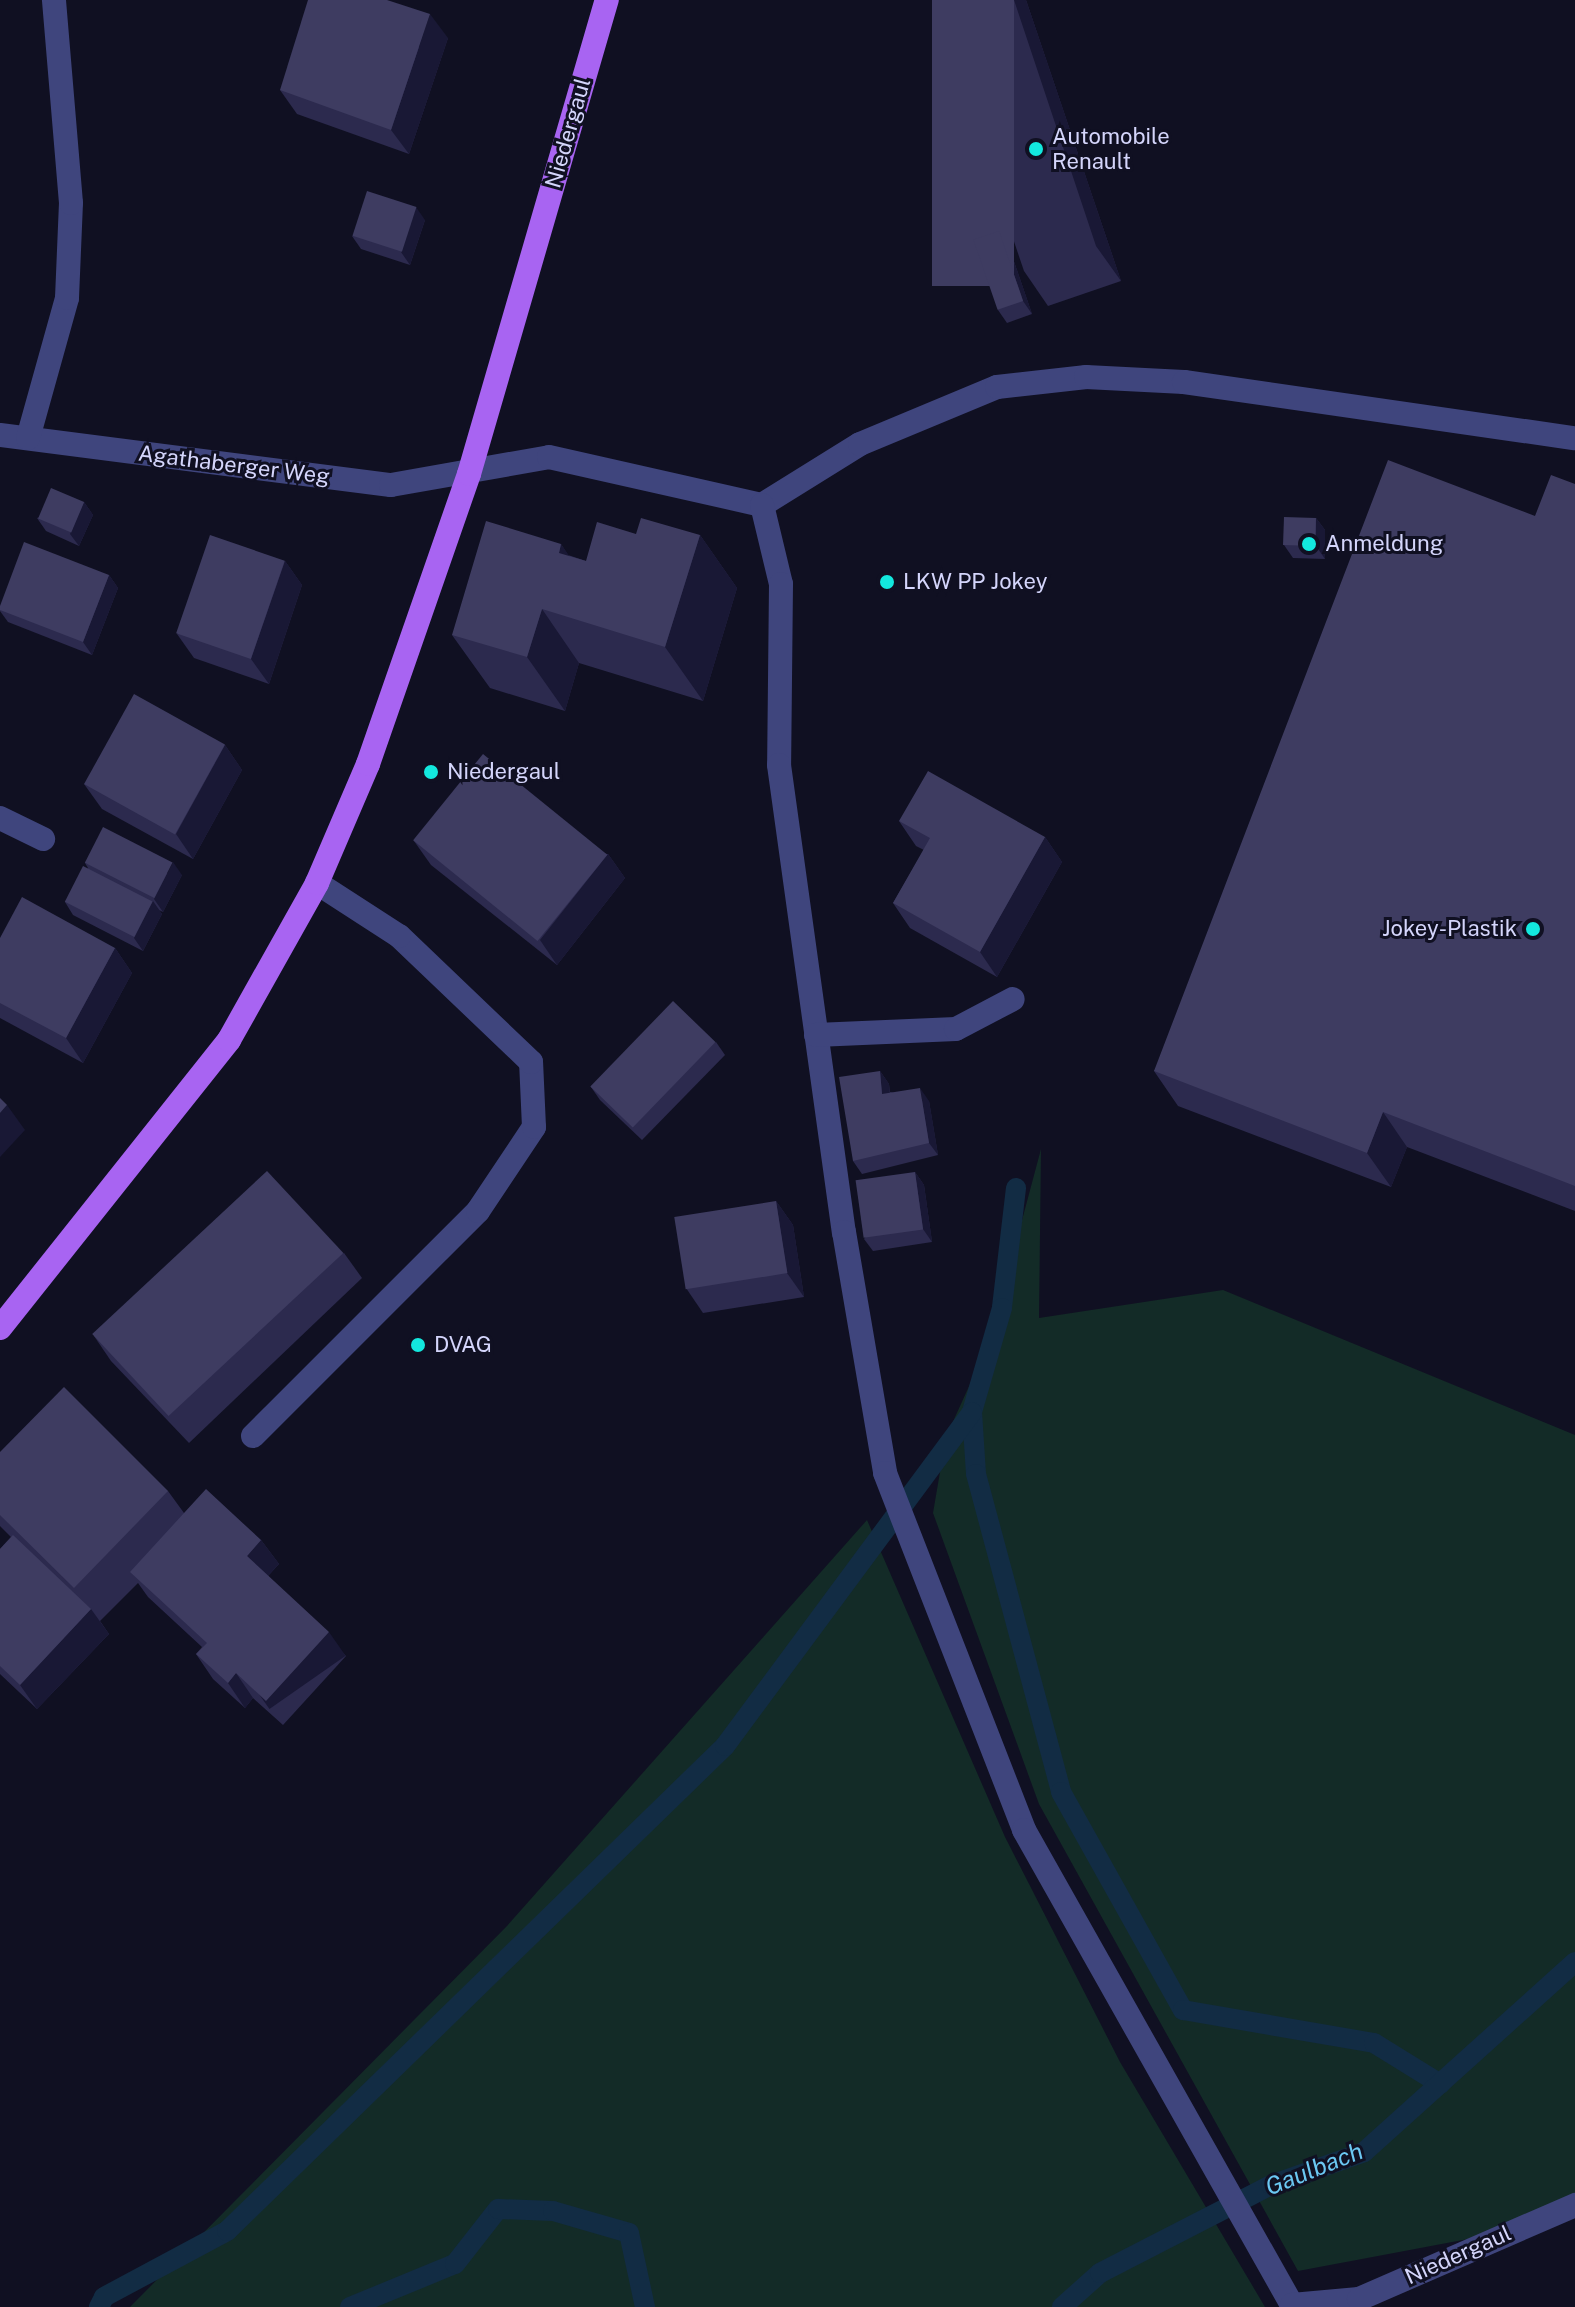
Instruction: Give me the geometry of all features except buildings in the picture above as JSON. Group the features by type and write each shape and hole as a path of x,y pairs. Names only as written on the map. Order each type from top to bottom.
{"main road":[{"name":"Niedergaul","path":"0,1328 229,1040 317,883 368,764 469,474 607,0"}],"street":[{"path":"8,440 67,298 71,203 54,0"},
{"path":"1292,2305 1024,1830 914,1556 885,1473 816,1035 779,765 781,584 762,505 860,444 997,387 1086,377 1184,382 1435,422 1575,438"},
{"name":"Agathaberger Weg","path":"8,440 391,485 469,474 549,457 762,505"},
{"path":"0,818 43,839"},
{"path":"253,1436 478,1211 534,1127 531,1062 399,936 317,883"},
{"path":"816,1035 956,1029 1013,999"},
{"name":"Niedergaul","path":"1292,2305 1359,2299 1575,2205"}],"green space":[{"path":"1041,1149 1039,1318 1223,1290 1575,1435 1575,2205 1516,2230 1298,2271 1039,1804 933,1513 946,1437 990,1340"},
{"path":"867,1520 1005,1837 1120,2062 1265,2307 130,2307 507,1926"}],"waterway":[{"path":"1016,1188 1002,1308 972,1412 976,1474 1061,1792 1183,2010 1374,2043 1440,2084"},
{"path":"99,2307 104,2297 227,2231 725,1746 972,1412"},
{"name":"Gaulbach","path":"1062,2307 1100,2273 1271,2185 1364,2152 1575,1962"},
{"name":"Gaulbach","path":"350,2307 455,2264 498,2209 553,2211 629,2233 645,2307"}],"place":[{"name":"Automobile Renault","path":"1036,149"},
{"name":"Anmeldung","path":"1309,544"},
{"name":"LKW PP Jokey","path":"887,582"},
{"name":"Niedergaul","path":"431,772"},
{"name":"Jokey-Plastik","path":"1533,929"},
{"name":"DVAG","path":"418,1345"}]}
